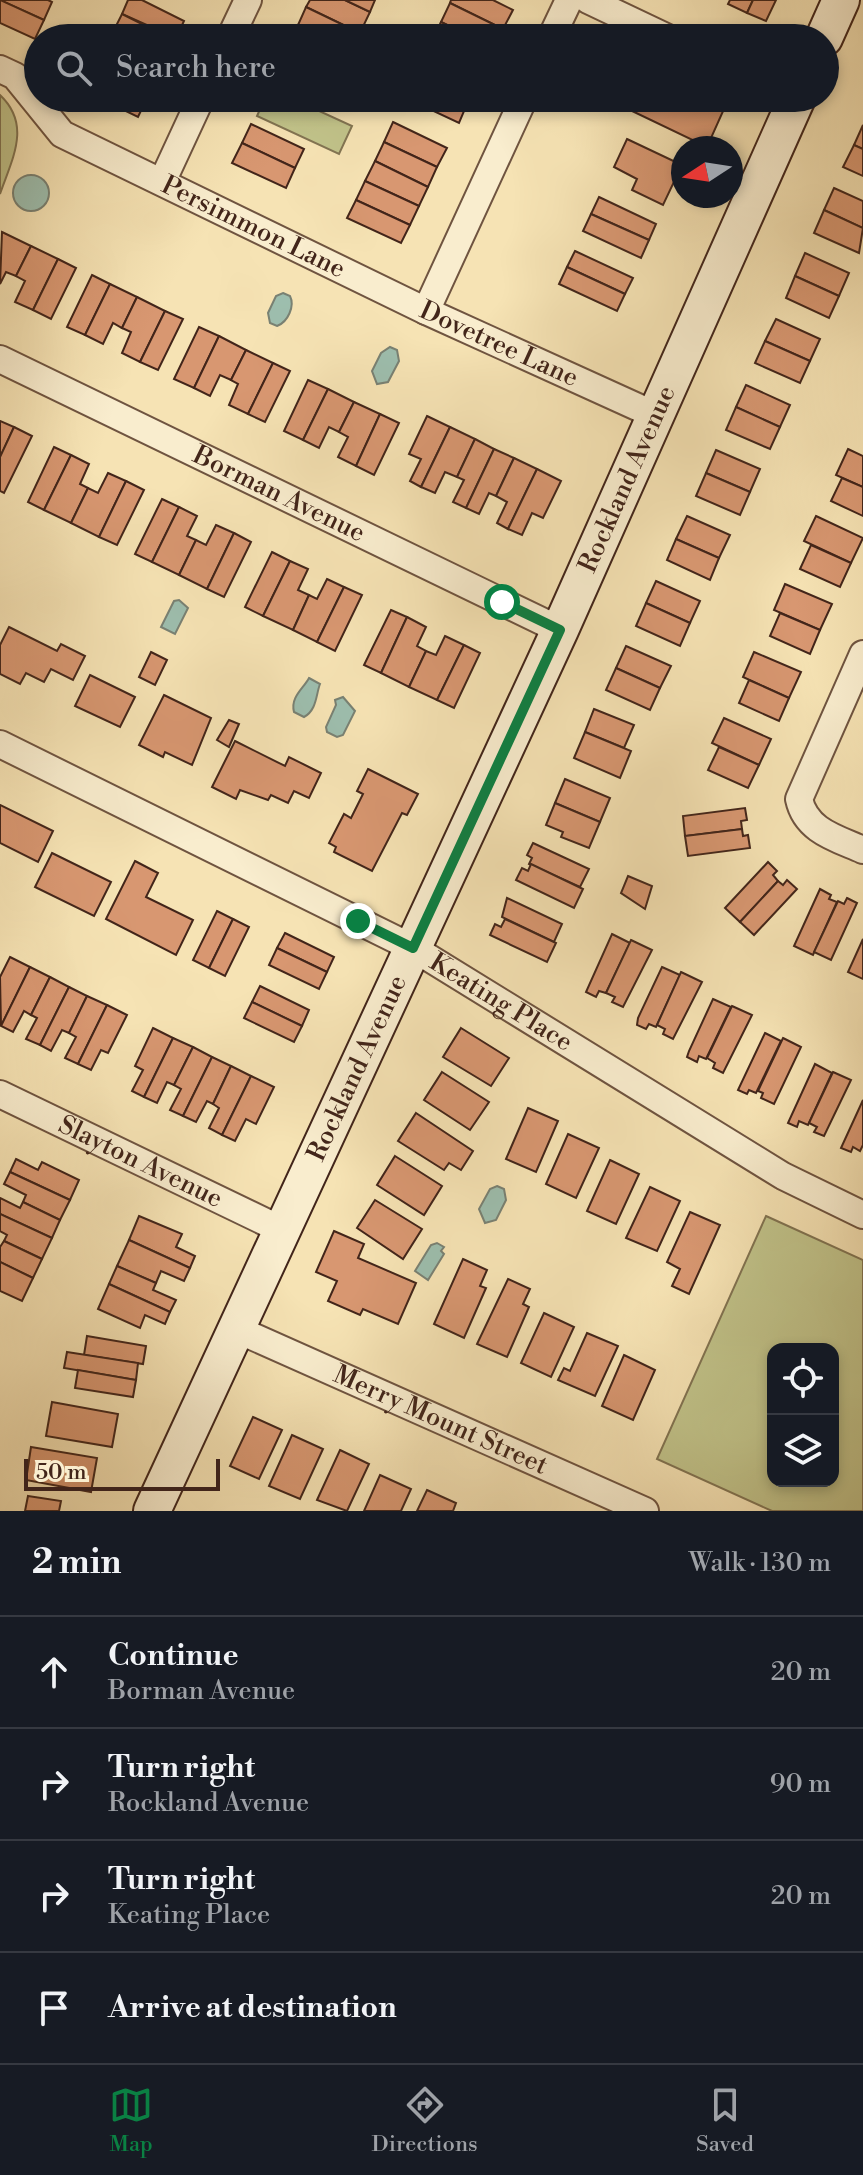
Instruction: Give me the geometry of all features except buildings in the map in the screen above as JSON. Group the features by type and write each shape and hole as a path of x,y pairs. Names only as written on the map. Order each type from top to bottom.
{"street":[{"path":"237,24 248,0"},
{"path":"558,24 569,0"},
{"path":"588,0 639,24"},
{"path":"830,24 841,0"},
{"path":"0,69 15,76 24,87"},
{"path":"44,112 62,134 163,180"},
{"name":"Persimmon Lane","path":"195,112 163,180 426,311"},
{"name":"Dovetree Lane","path":"518,112 426,311 655,415"},
{"name":"Rockland Avenue","path":"152,1511 560,630 790,112"},
{"name":"Borman Avenue","path":"0,359 560,630"},
{"path":"863,654 799,799 803,815 816,829 863,850"},
{"name":"Keating Place","path":"0,744 413,948 783,1176 863,1215"},
{"name":"Slayton Avenue","path":"0,1094 282,1230"},
{"name":"Merry Mount Street","path":"236,1329 612,1504 645,1511"}],"green space":[{"path":"0,95 10,106 17,130 14,155 0,194"},
{"path":"259,112 322,112 352,126 339,154 257,116"},
{"path":"766,1216 863,1260 863,1511 772,1511 657,1459"}],"shaded area":[{"path":"31,175 44,180 49,193 44,206 31,211 18,206 13,193 18,180"},
{"path":"283,293 290,296 291,309 277,326 270,323 268,313 276,296"},
{"path":"390,347 397,350 399,361 388,382 377,384 372,371 381,353"},
{"path":"179,600 188,608 175,634 161,627 174,601"},
{"path":"309,678 320,684 314,706 304,717 294,712 293,707"},
{"path":"343,697 355,711 343,735 337,737 327,732 326,727 336,705 335,700"},
{"path":"497,1186 504,1189 506,1200 496,1220 485,1223 479,1209 490,1189"},
{"path":"437,1243 444,1247 441,1251 444,1254 428,1280 415,1271 431,1245"}],"route":[{"path":"358,921 413,948 560,630 502,602"}]}
